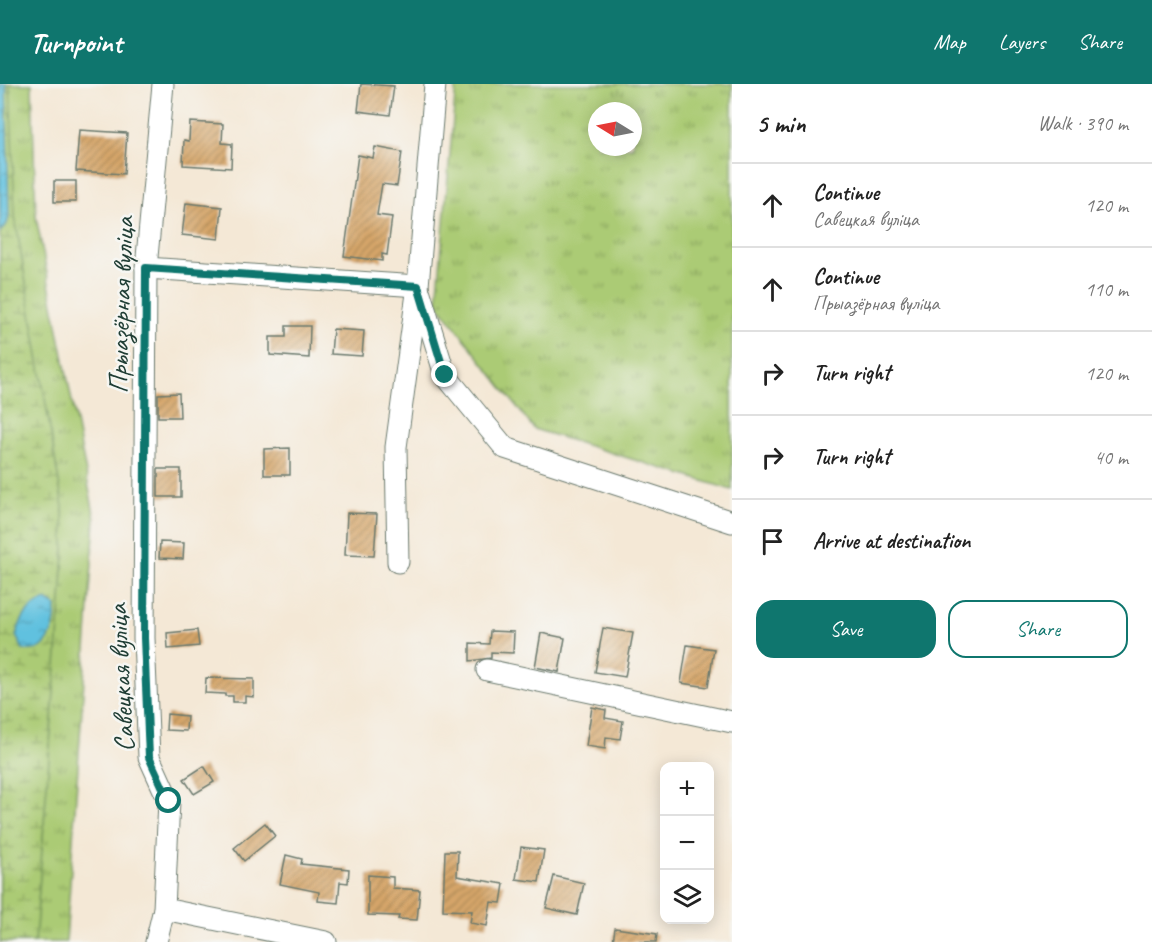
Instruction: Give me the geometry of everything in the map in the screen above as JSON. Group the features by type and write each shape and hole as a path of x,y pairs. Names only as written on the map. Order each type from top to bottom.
{"street":[{"name":"Прыазёрная вуліца","path":"144,528 146,268 163,84"},
{"path":"398,562 396,447 418,286 435,84"},
{"path":"146,268 418,286"},
{"path":"418,286 445,375 504,448 732,522"},
{"name":"Савецкая вуліца","path":"144,528 144,638 149,757 169,801 164,909 156,942"},
{"path":"487,670 732,722"},
{"path":"164,909 326,942"}],"green space":[{"path":"0,84 32,84 36,217 95,519 66,942 0,942"},
{"path":"0,84 10,84 15,217 63,507 64,553 61,600 35,942 0,942"},
{"path":"456,84 732,84 732,490 534,429 437,303"}],"water":[{"path":"0,84 6,84 9,216 7,224 0,232"},
{"path":"46,600 56,606 49,638 39,648 23,649 16,636 20,624 30,609"}],"building":[{"path":"361,84 394,86 390,115 358,111"},
{"path":"190,122 223,124 222,143 232,144 231,168 183,165 184,140 189,141"},
{"path":"79,130 127,133 124,174 76,171"},
{"path":"375,147 402,152 397,186 382,184 377,215 392,217 387,255 382,254 382,261 344,256 358,155 373,158"},
{"path":"54,181 76,181 76,202 54,202"},
{"path":"186,203 222,207 219,239 182,235"},
{"path":"286,326 310,326 309,358 270,355 270,337 286,337"},
{"path":"333,329 364,331 362,356 331,354"},
{"path":"179,393 180,417 158,417 158,394"},
{"path":"290,448 290,475 264,475 264,449"},
{"path":"158,469 181,469 181,497 158,497"},
{"path":"347,513 377,514 374,556 345,555"},
{"path":"160,542 184,543 183,559 159,558"},
{"path":"603,628 633,633 625,677 595,672"},
{"path":"197,630 199,646 168,649 167,633"},
{"path":"490,631 514,632 513,653 491,652 491,658 470,661 470,643 489,644"},
{"path":"541,633 565,638 559,672 535,667"},
{"path":"687,645 714,649 708,687 681,683"},
{"path":"206,678 254,679 254,697 245,696 245,702 233,702 233,696 205,693"},
{"path":"592,707 606,710 605,718 623,721 620,739 606,737 605,749 586,746"},
{"path":"167,714 187,716 186,731 166,730"},
{"path":"204,766 214,782 194,794 184,779"},
{"path":"265,823 275,836 244,861 234,848"},
{"path":"521,847 544,850 539,882 516,879"},
{"path":"445,851 458,851 457,876 504,884 501,903 491,902 487,926 470,923 472,911 443,910"},
{"path":"286,855 302,859 301,864 349,869 348,883 340,882 338,903 318,901 319,892 280,884"},
{"path":"368,875 393,877 393,888 420,890 417,920 398,919 399,916 368,915"},
{"path":"554,876 584,883 577,915 546,908"},
{"path":"615,928 657,934 656,942 613,942"}],"route":[{"path":"169,801 149,757 144,638 146,268 418,286 445,375"}]}
